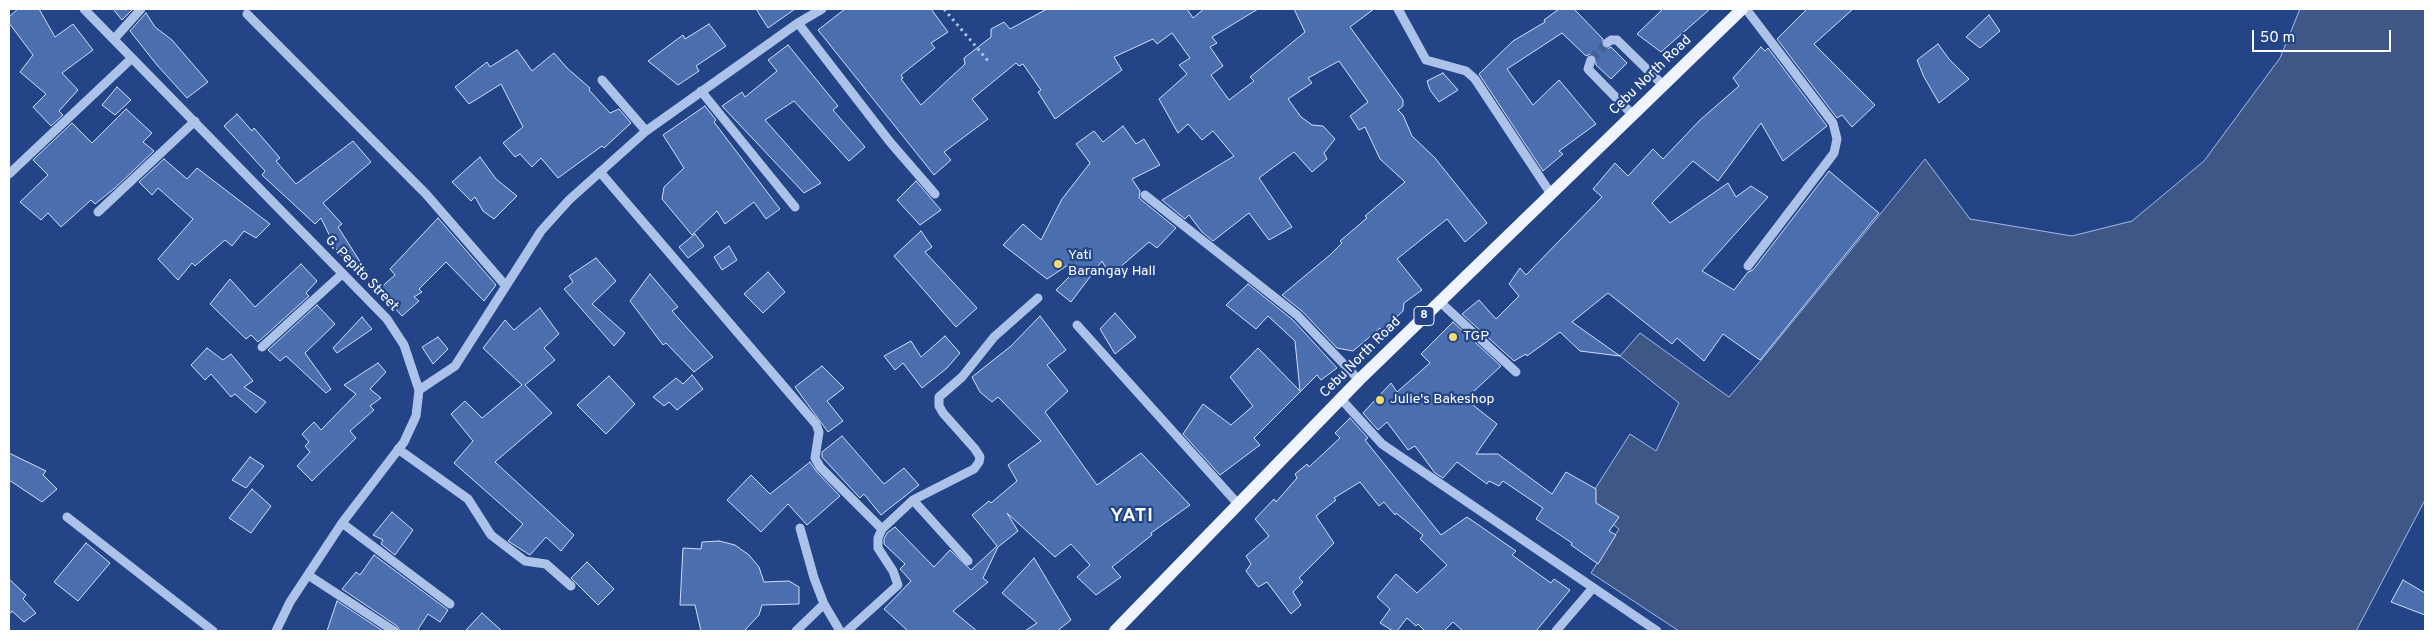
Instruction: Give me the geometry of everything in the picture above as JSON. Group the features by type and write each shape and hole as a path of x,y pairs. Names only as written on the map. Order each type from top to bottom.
{"main road":[{"name":"Cebu North Road","path":"1115,631 1359,380 1742,9"}],"street":[{"name":"G. Pepito Street","path":"84,9 115,38 132,58 387,319 404,345 420,390 416,416 398,449 342,523 290,602 276,631"},
{"path":"115,38 141,9"},
{"path":"420,390 454,366 472,342 505,285 541,231 569,200 646,131 798,23 822,9"},
{"path":"1398,9 1426,60 1466,71 1475,79 1551,194"},
{"path":"1746,9 1833,123 1837,138 1834,153 1748,266"},
{"path":"247,14 426,194 505,285"},
{"path":"798,23 890,142 935,194"},
{"path":"1607,43 1611,40 1617,40 1663,85"},
{"path":"9,174 132,58"},
{"path":"1591,60 1588,69 1633,114"},
{"path":"602,80 646,131"},
{"path":"701,91 795,207"},
{"path":"98,212 194,121"},
{"path":"600,172 816,424 820,432 815,458 820,467 882,529"},
{"path":"1145,195 1297,315 1359,380"},
{"path":"262,347 342,274"},
{"path":"847,631 898,585 893,570 878,548 878,538 882,529 913,500 974,469 979,462 980,457 975,449 943,413 939,406 939,398 962,377 994,337 1038,298"},
{"path":"1439,301 1516,372"},
{"path":"1077,324 1238,504"},
{"path":"1341,399 1382,444 1592,589 1657,631"},
{"path":"398,449 468,499 491,535 525,561 546,564 571,586"},
{"path":"913,500 968,561"},
{"path":"67,517 213,631"},
{"path":"342,523 450,604"},
{"path":"800,528 814,578 824,604 840,631"},
{"path":"308,576 394,631"},
{"path":"1556,631 1592,589"},
{"path":"796,631 824,604"}],"path":[{"path":"944,9 989,62"}],"water":[{"path":"2300,9 2425,9 2425,500 2356,631 1679,631 1591,573 1619,529 1586,503 1630,434 1656,451 1679,403 1620,356 1640,333 1729,397 1925,159 1970,219 2072,236 2132,221 2204,161 2280,58"}],"building":[{"path":"18,9 39,9 55,37 73,24 93,50 62,73 78,90 59,111 63,115 51,126 33,107 46,94 20,72 33,55 9,23 9,17"},
{"path":"113,9 133,9 122,20"},
{"path":"756,9 795,9 768,28"},
{"path":"845,9 931,9 948,32 931,43 935,48 901,75 903,78 901,79 921,105 965,64 964,58 991,37 991,29 1004,22 1010,29 1047,9 1187,9 1193,18 1204,9 1258,9 1212,37 1217,43 1210,47 1223,66 1211,75 1229,100 1254,81 1250,77 1305,32 1294,9 1374,9 1350,27 1403,100 1403,106 1398,110 1403,115 1412,136 1435,158 1487,223 1465,242 1447,219 1397,259 1422,290 1404,303 1403,311 1382,331 1380,328 1353,351 1337,348 1302,311 1282,295 1330,255 1342,243 1340,241 1367,218 1365,216 1405,182 1380,159 1365,127 1359,130 1350,116 1368,102 1339,61 1308,78 1312,83 1288,99 1301,117 1312,125 1323,126 1335,139 1324,153 1327,159 1312,172 1294,152 1259,178 1292,227 1269,240 1249,213 1213,241 1202,232 1189,215 1185,219 1162,200 1234,156 1213,131 1202,140 1188,124 1178,133 1159,99 1187,74 1179,65 1190,58 1172,33 1157,44 1153,39 1114,57 1122,70 1055,119 1038,92 1041,90 1023,64 1019,66 1016,63 972,99 988,119 944,152 951,160 934,175 818,30"},
{"path":"1559,9 1574,9 1603,39 1602,47 1607,49 1611,47 1627,63 1611,79 1596,65 1595,56 1590,54 1586,56 1562,33 1507,69 1533,105 1559,80 1596,124 1559,151 1563,154 1543,171 1479,74 1513,41 1545,22 1544,20"},
{"path":"1663,9 1710,9 1661,52 1637,34"},
{"path":"1807,9 1853,9 1814,44 1875,105 1852,127 1842,115 1837,118 1777,39"},
{"path":"146,13 155,27 172,40 208,82 187,98 130,31"},
{"path":"1989,15 2000,31 1980,48 1966,37"},
{"path":"709,24 726,46 696,66 699,71 678,85 648,61 683,35 685,39"},
{"path":"1938,44 1949,59 1969,79 1939,103 1924,77 1917,60"},
{"path":"788,45 838,106 833,110 865,147 849,161 794,101 765,120 821,183 804,193 722,106 742,92 745,97 777,71 768,60"},
{"path":"1761,47 1765,51 1768,48 1827,126 1783,161 1761,123 1718,181 1693,161 1652,203 1670,223 1728,183 1736,197 1751,186 1768,197 1702,271 1734,290 1748,272 1753,270 1829,171 1879,213 1760,360 1723,334 1704,361 1677,338 1672,344 1608,293 1572,322 1620,356 1580,351 1560,332 1527,356 1526,354 1514,361 1462,314 1479,300 1496,319 1519,296 1509,284 1520,268 1526,275 1602,197 1593,189 1615,163 1628,176 1653,149 1663,159 1700,120 1739,86 1733,78"},
{"path":"517,50 532,71 554,53 567,68 590,88 589,90 610,113 619,109 631,123 604,148 602,146 558,178 541,158 532,167 520,154 515,157 503,143 523,127 501,84 469,104 455,87 487,62 490,67"},
{"path":"1443,73 1458,90 1439,102 1430,90 1427,81"},
{"path":"117,87 131,100 115,115 102,105"},
{"path":"705,106 716,120 714,122 780,209 766,219 754,202 725,224 717,211 692,235 662,199 664,187 684,168 663,135"},
{"path":"126,109 152,133 143,142 154,151 115,188 95,204 91,200 61,227 48,213 41,220 20,202 48,175 33,160 72,123 92,143"},
{"path":"237,114 252,131 254,128 280,158 276,161 296,184 353,141 371,162 323,203 342,224 338,227 368,274 338,253 321,218 315,224 262,175 265,171 224,126"},
{"path":"1123,126 1136,144 1144,139 1160,165 1132,179 1140,191 1139,198 1176,228 1157,248 1149,242 1110,276 1102,261 1071,302 1056,290 1074,272 1068,265 1047,279 1003,245 1023,224 1041,240 1062,199 1090,163 1076,144 1094,131 1103,142"},
{"path":"480,157 496,179 517,196 494,219 483,211 475,197 471,201 452,182"},
{"path":"164,159 187,179 197,168 270,224 256,238 244,231 232,246 225,240 195,266 192,263 178,280 158,259 193,219 158,188 152,195 139,182"},
{"path":"916,181 941,210 920,225 897,200"},
{"path":"438,218 496,285 484,301 446,262 419,289 422,292 414,297 419,301 402,316 378,290 395,275 390,269"},
{"path":"921,231 932,247 925,252 977,308 956,327 894,256"},
{"path":"695,234 704,246 688,258 679,247"},
{"path":"729,246 737,260 722,270 714,257"},
{"path":"596,258 616,281 592,304 625,333 614,346 564,289 573,282 569,276"},
{"path":"301,264 317,281 306,293 309,296 258,342 251,335 246,339 210,304 230,279 255,307"},
{"path":"768,272 785,292 763,313 744,294"},
{"path":"650,274 678,307 672,311 713,357 694,372 666,343 663,345 630,301"},
{"path":"1248,284 1293,320 1337,368 1321,380 1317,375 1254,438 1260,445 1220,475 1183,434 1203,404 1231,425 1253,406 1230,377 1258,348 1300,391 1295,341 1268,316 1256,329 1226,305"},
{"path":"317,305 335,324 305,353 331,389 326,393 286,356 280,361 268,350"},
{"path":"540,308 559,334 544,348 555,360 525,385 552,413 495,462 574,535 561,551 546,537 530,555 508,541 523,524 454,463 473,441 451,414 465,401 482,418 522,385 483,348 505,320 514,330"},
{"path":"1115,313 1136,337 1115,354 1100,329"},
{"path":"1040,316 1066,350 1047,365 1068,391 1045,412 1097,485 1141,453 1190,505 1151,533 1152,535 1112,567 1121,577 1096,595 1077,577 1090,565 1071,544 1055,557 1007,513 1018,531 998,547 983,578 988,582 953,611 977,631 908,631 884,609 911,581 900,569 905,564 884,544 884,539 887,533 895,527 934,567 950,550 971,570 997,546 972,515 989,501 991,503 1017,481 1008,465 1041,441 998,397 992,402 980,392 972,377 1011,346"},
{"path":"362,317 372,329 337,353 333,348"},
{"path":"1453,322 1501,366 1472,393 1475,396 1468,401 1497,424 1476,454 1498,454 1552,494 1566,472 1596,489 1596,503 1619,517 1609,531 1616,535 1598,564 1571,545 1572,543 1536,519 1543,508 1503,481 1499,486 1489,481 1487,484 1457,462 1443,478 1435,473 1415,446 1408,450 1387,422 1378,430 1363,413 1391,383 1397,392 1430,363 1421,354"},
{"path":"945,336 960,353 947,368 922,388 903,363 895,370 884,356 911,341 921,357"},
{"path":"438,337 448,349 433,364 422,347"},
{"path":"207,348 223,360 231,354 253,381 244,387 266,402 256,413 235,394 231,397 211,374 205,380 191,365"},
{"path":"378,363 386,372 370,389 381,398 370,406 374,410 350,431 356,438 312,481 297,466 310,452 305,446 309,442 302,434 314,422 321,430 356,394 344,385"},
{"path":"822,366 844,388 827,401 843,421 828,432 795,387"},
{"path":"692,375 703,389 677,410 669,402 664,406 653,397 676,378 683,384"},
{"path":"609,376 635,404 606,434 577,405"},
{"path":"1350,418 1368,438 1365,440 1441,535 1467,517 1516,551 1512,555 1551,583 1554,579 1570,590 1536,631 1463,631 1453,622 1444,631 1425,631 1418,624 1416,626 1407,618 1397,631 1393,631 1380,623 1390,609 1377,597 1396,574 1417,593 1447,565 1420,539 1423,535 1396,513 1395,515 1384,502 1379,506 1360,482 1334,498 1336,500 1316,516 1334,543 1299,578 1303,582 1293,592 1301,605 1291,614 1267,582 1258,587 1246,571 1251,564 1246,556 1269,536 1255,519 1274,499 1276,502 1297,478 1295,474 1307,464 1309,467 1340,438 1335,433"},
{"path":"842,436 884,484 904,468 919,485 881,515 864,494 860,498 822,457 822,452"},
{"path":"9,453 46,471 43,475 57,489 42,502 9,480"},
{"path":"250,457 264,466 246,488 232,480"},
{"path":"810,462 840,496 807,525 788,504 761,532 727,500 751,475 770,494"},
{"path":"252,489 271,506 251,533 229,518"},
{"path":"392,512 413,530 395,555 381,544 383,540 373,535"},
{"path":"719,541 735,545 749,555 759,567 764,582 789,581 799,587 799,604 762,605 759,615 744,631 701,631 695,605 680,605 683,548 701,549 702,542"},
{"path":"86,543 110,563 78,601 54,582"},
{"path":"374,555 448,610 440,622 428,614 417,631 400,631 397,626 342,589 356,572 360,575"},
{"path":"1034,558 1071,620 1057,631 1025,631 1037,623 1002,593"},
{"path":"587,562 614,589 598,605 571,578"},
{"path":"9,579 26,595 23,599 36,613 24,622 12,611 9,615"},
{"path":"2403,580 2425,593 2425,615 2391,602"},
{"path":"337,601 383,631 327,631"},
{"path":"482,613 502,631 465,631"}],"tunnel":[{"path":"1591,60 1607,43"}],"place":[{"name":"Yati Barangay Hall","path":"1058,264"},
{"name":"TGP","path":"1453,337"},
{"name":"Julie's Bakeshop","path":"1380,400"}],"district":[{"name":"YATI","path":"1132,517"}]}
